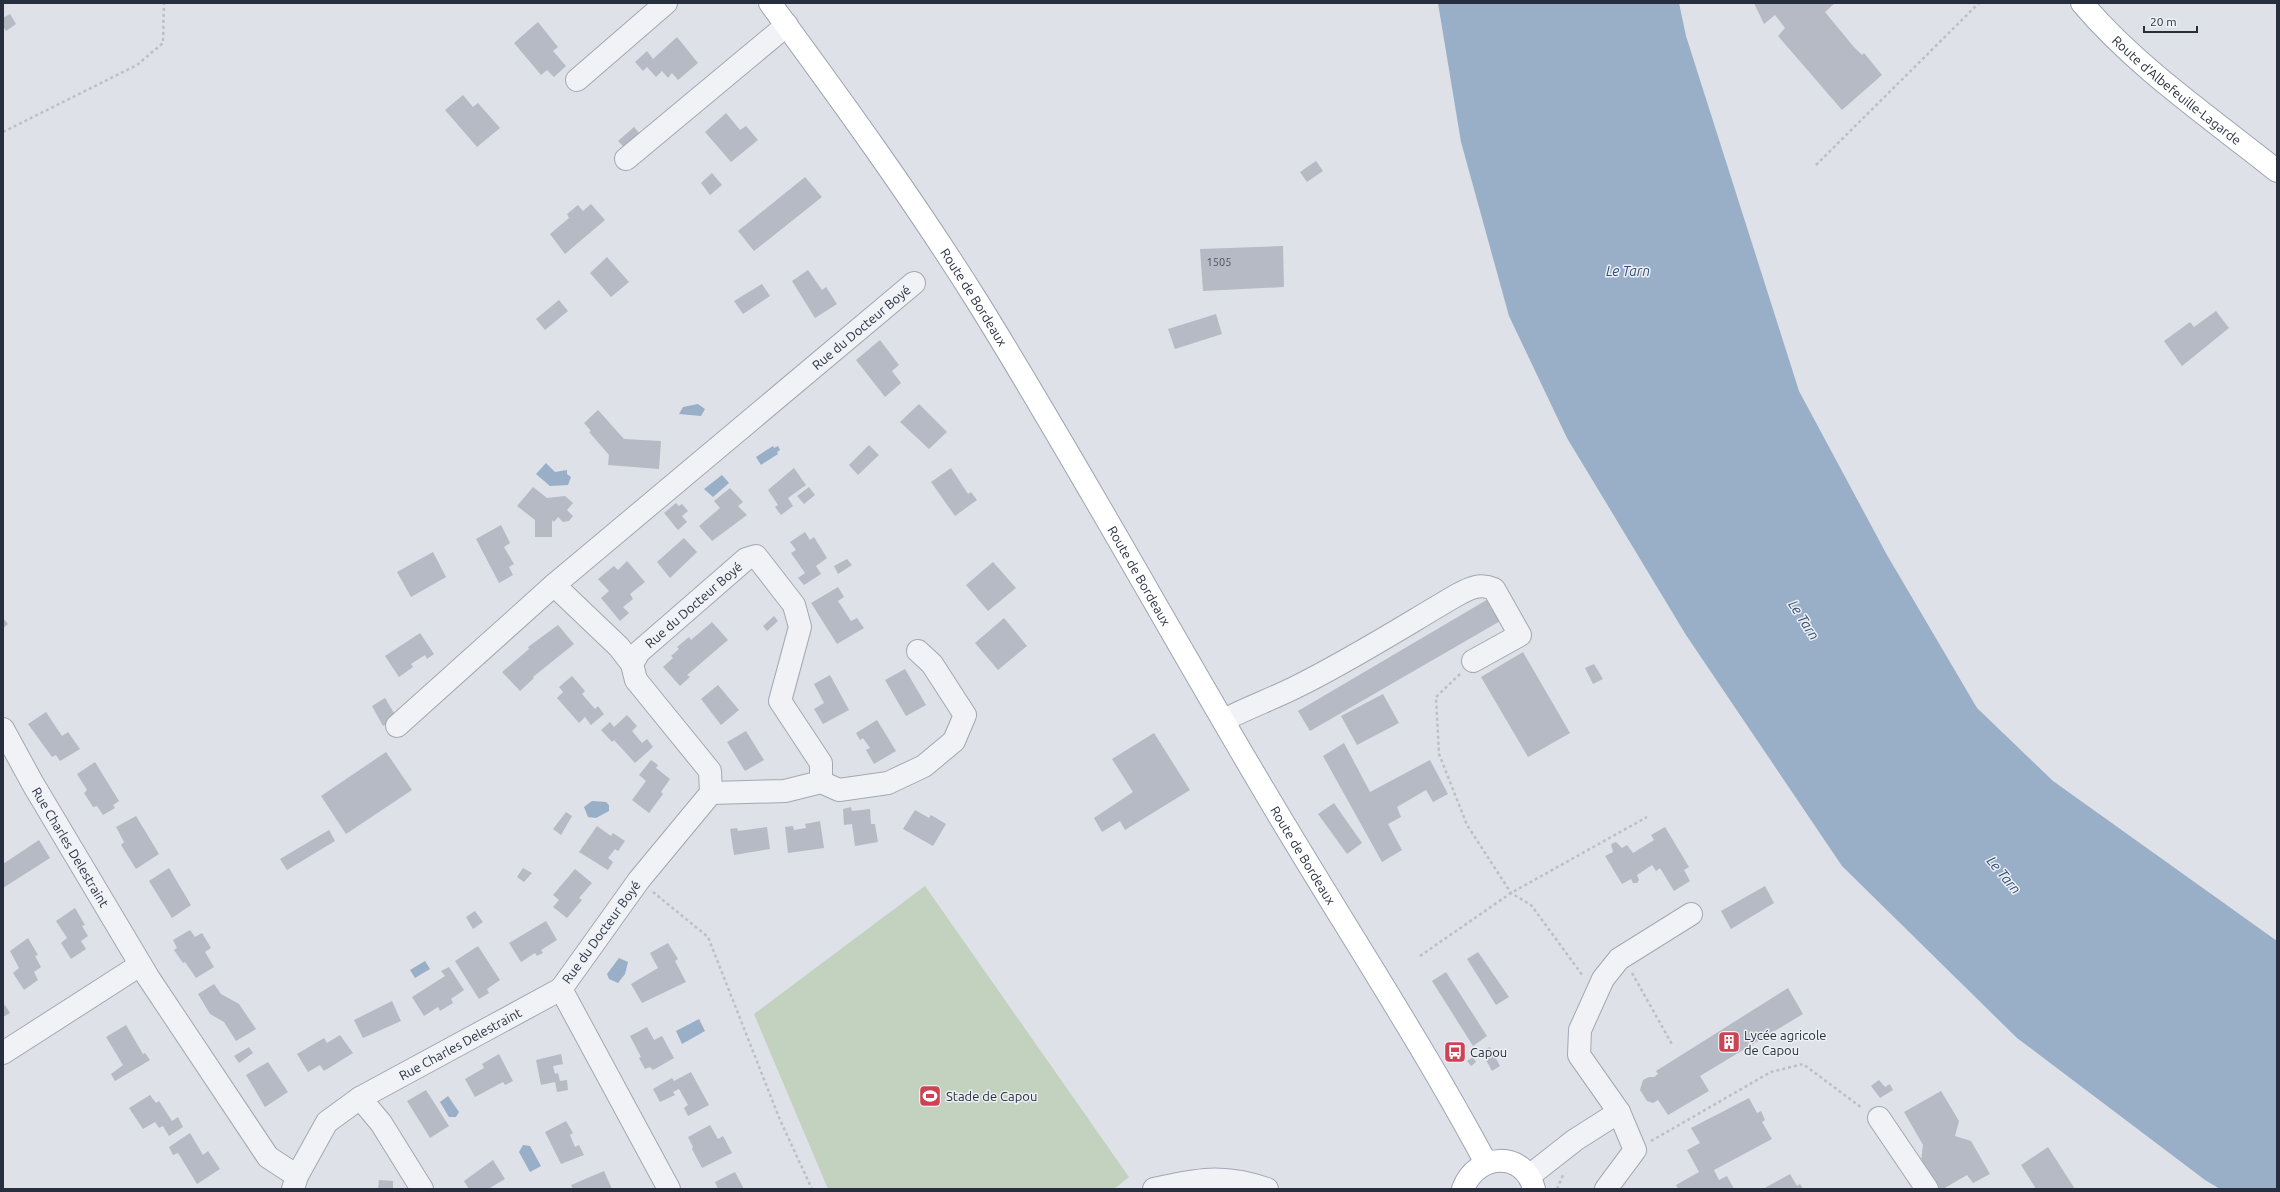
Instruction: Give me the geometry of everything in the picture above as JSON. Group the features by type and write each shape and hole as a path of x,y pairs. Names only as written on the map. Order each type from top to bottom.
{"main road":[{"name":"Route de Bordeaux","path":"770,3 909,196 976,300 1077,468 1265,792 1421,1048 1486,1163"},
{"name":"Route d'Albefeuille-Lagarde","path":"2082,3 2099,22 2133,54 2277,171"},
{"path":"1463,1189 1467,1178 1475,1169 1486,1163 1498,1161 1510,1162 1520,1168 1531,1183"}],"street":[{"path":"577,80 666,3"},
{"path":"626,159 787,25"},
{"name":"Rue du Docteur Boyé","path":"396,726 554,586 914,283"},
{"name":"Rue du Docteur Boyé","path":"632,664 639,652 657,636 746,559 756,556 794,604 800,627 780,702 821,763 821,782"},
{"path":"554,586 619,647 632,664 636,680 710,771 711,793 785,791 821,782 839,790 888,783 924,766 954,740 965,715 932,664 918,651"},
{"path":"1224,720 1255,704 1294,688 1345,661 1457,595 1477,586 1486,586 1494,589 1520,635 1473,661"},
{"name":"Rue Charles Delestraint","path":"3,728 33,784 140,965 268,1158 295,1183 327,1122 360,1098 561,989"},
{"name":"Rue du Docteur Boyé","path":"669,1189 561,989 639,880 711,793"},
{"path":"1606,1189 1635,1150 1619,1112 1578,1055 1580,1030 1603,979 1622,957 1691,914"},
{"path":"3,1053 140,965"},
{"path":"360,1098 381,1123 422,1189"},
{"path":"1531,1183 1576,1140 1619,1112"},
{"path":"1879,1118 1927,1189"},
{"path":"1154,1189 1214,1178 1252,1184 1267,1189"}],"path":[{"path":"3,132 137,65 163,43 164,3"},
{"path":"1816,165 1979,3"},
{"path":"1473,661 1436,697 1440,754 1467,825 1511,893 1530,905 1596,994"},
{"path":"1420,956 1511,893 1647,817"},
{"path":"639,880 708,938 780,1120 812,1189"},
{"path":"1622,957 1673,1046"},
{"path":"1635,1150 1772,1072 1803,1064 1856,1104 1879,1118"}],"green space":[{"name":"Stade de Capou","path":"925,886 1129,1177 1114,1189 828,1189 754,1014"}],"water":[{"name":"Le Tarn","path":"1438,3 1679,3 1686,36 1799,391 1887,555 1977,708 2053,781 2277,941 2277,1189 2220,1189 2205,1180 2017,1038 1842,866 1686,635 1567,438 1509,316 1461,142"},
{"path":"698,404 705,409 701,416 679,414 683,407"},
{"path":"773,446 774,448 778,446 780,450 777,452 778,454 761,465 756,457"},
{"path":"546,463 555,472 567,470 567,474 571,477 568,485 550,486 536,474"},
{"path":"722,475 729,483 713,497 704,489"},
{"path":"592,801 606,802 609,805 609,811 596,818 588,817 584,807"},
{"path":"619,958 628,962 625,974 618,983 609,979 607,974"},
{"path":"425,961 430,969 415,978 410,970"},
{"path":"699,1019 705,1031 682,1044 676,1031"},
{"path":"448,1096 459,1112 456,1117 449,1117 440,1102"},
{"path":"523,1145 530,1146 541,1166 530,1172 519,1152"}],"building":[{"path":"1754,3 1835,3 1825,12 1853,46 1862,55 1864,53 1882,75 1842,110 1778,36 1785,28 1775,15 1764,24"},
{"path":"10,14 16,24 6,31 3,26 3,18"},
{"path":"538,22 558,47 553,51 566,66 554,77 547,70 541,75 514,43"},
{"path":"677,37 698,63 678,80 672,73 668,78 662,71 656,77 647,67 643,71 635,62 647,51 653,59"},
{"path":"463,95 473,107 478,103 500,128 477,147 445,110"},
{"path":"726,113 740,130 746,126 758,140 731,162 705,132"},
{"path":"634,127 640,134 624,147 618,141"},
{"path":"1316,161 1323,171 1307,182 1300,172"},
{"path":"712,173 722,185 710,195 701,183"},
{"path":"805,177 822,197 754,251 738,231"},
{"path":"591,204 605,220 565,254 550,234 569,218 567,214 578,205 583,211"},
{"path":"1283,246 1284,287 1203,291 1200,249"},
{"path":"607,257 629,282 611,297 590,273"},
{"path":"808,270 822,290 826,287 837,304 815,318 792,281"},
{"path":"762,284 770,296 743,314 734,301"},
{"path":"559,300 568,311 545,330 536,319"},
{"path":"2216,311 2229,328 2182,366 2164,341 2190,322 2194,327"},
{"path":"1216,314 1222,334 1175,349 1168,329"},
{"path":"880,340 899,365 892,371 901,383 885,397 856,360"},
{"path":"919,404 947,432 929,449 900,422"},
{"path":"598,410 624,439 661,441 659,469 608,465 609,455 589,432 591,431 584,423"},
{"path":"869,445 879,455 858,475 849,465"},
{"path":"794,468 806,485 788,498 793,506 781,515 775,507 778,505 768,490"},
{"path":"951,468 968,494 971,492 977,500 955,516 931,482"},
{"path":"533,487 547,498 565,496 573,503 567,510 573,516 569,521 563,522 558,517 554,522 552,520 552,537 535,537 535,520 517,506"},
{"path":"809,487 815,495 804,504 797,496"},
{"path":"730,488 743,502 738,506 747,515 712,541 699,526 720,508 714,501"},
{"path":"676,503 679,506 682,504 688,511 682,516 687,522 678,530 664,513"},
{"path":"501,525 510,543 504,547 514,564 509,567 513,575 499,583 476,539"},
{"path":"805,532 810,540 814,537 827,558 816,566 821,574 804,585 798,578 805,573 791,553 796,550 790,542"},
{"path":"684,538 697,552 670,578 657,562"},
{"path":"433,552 446,577 411,597 397,572"},
{"path":"847,559 852,565 838,574 834,566"},
{"path":"627,561 645,582 630,594 633,599 623,607 629,613 620,621 601,598 609,591 598,579 614,566 618,570"},
{"path":"993,562 1016,588 988,611 966,585"},
{"path":"838,587 844,597 838,601 851,621 857,618 864,628 837,644 811,603"},
{"path":"1490,598 1502,620 1310,731 1298,711"},
{"path":"774,616 778,621 767,631 763,626"},
{"path":"3,618 8,624 3,628"},
{"path":"1004,618 1027,646 998,670 975,643"},
{"path":"712,622 728,640 687,675 690,677 680,686 663,667 673,658 671,656 679,649 677,647 689,637 691,640"},
{"path":"558,625 574,644 533,677 534,678 520,691 502,672 529,649 528,647"},
{"path":"420,633 434,654 427,659 425,655 411,664 413,667 399,677 385,656"},
{"path":"1523,652 1570,733 1528,757 1481,677"},
{"path":"1594,664 1603,679 1593,684 1585,668"},
{"path":"905,669 926,705 906,716 885,680"},
{"path":"830,675 849,710 823,724 814,709 824,703 814,684"},
{"path":"572,676 585,691 582,694 595,709 598,706 604,714 591,725 585,717 579,723 557,698 563,692 559,687"},
{"path":"718,685 739,710 721,725 701,699"},
{"path":"1383,694 1399,723 1357,745 1341,716"},
{"path":"385,698 397,718 383,726 372,706"},
{"path":"46,712 62,736 68,732 80,749 60,761 56,755 52,757 28,724"},
{"path":"627,715 637,726 632,731 642,743 647,739 653,747 635,763 614,740 612,742 601,730 610,722 614,727"},
{"path":"877,720 896,751 874,764 866,750 870,748 863,738 860,740 856,733"},
{"path":"746,731 764,760 745,771 727,742"},
{"path":"1154,733 1190,790 1125,830 1120,821 1102,832 1094,818 1133,792 1112,759"},
{"path":"1344,743 1370,792 1430,760 1448,794 1433,802 1426,790 1397,807 1401,817 1388,824 1402,850 1382,862 1323,756"},
{"path":"386,752 412,790 346,834 321,796"},
{"path":"651,760 658,765 656,768 670,779 661,792 663,794 649,813 632,800 646,781 639,775"},
{"path":"95,762 119,801 113,805 115,808 103,815 97,806 93,807 84,793 87,790 77,774"},
{"path":"1334,803 1362,843 1347,854 1318,814"},
{"path":"851,807 852,811 870,809 871,824 875,824 878,842 855,846 852,824 844,825 843,809"},
{"path":"915,810 929,818 931,815 946,824 933,846 903,829"},
{"path":"566,812 572,816 561,835 553,829"},
{"path":"136,816 159,854 136,869 121,845 124,842 116,827"},
{"path":"820,821 824,848 788,853 785,827 793,826 794,830 806,828 805,824"},
{"path":"597,826 611,836 613,833 625,841 618,851 615,849 608,858 613,862 608,870 579,852"},
{"path":"767,827 770,849 734,855 730,829 737,828 738,831"},
{"path":"1665,827 1689,867 1684,870 1690,881 1674,891 1660,868 1656,871 1652,865 1637,875 1639,880 1637,883 1633,883 1631,879 1622,884 1605,856 1613,852 1611,844 1616,842 1622,848 1627,845 1633,853 1654,840 1651,835"},
{"path":"329,830 335,841 287,870 280,859"},
{"path":"39,840 50,858 3,888 3,864"},
{"path":"169,868 191,905 172,918 149,881"},
{"path":"523,868 532,873 524,882 517,877"},
{"path":"575,869 592,883 579,898 582,900 567,918 553,907 559,900 553,895"},
{"path":"1765,886 1774,903 1731,929 1721,911"},
{"path":"75,908 85,925 82,926 88,936 81,941 86,949 71,959 61,943 67,938 56,921"},
{"path":"475,911 483,922 473,929 466,917"},
{"path":"546,921 557,940 541,950 543,953 537,956 535,953 521,962 509,943"},
{"path":"190,930 195,937 202,933 211,948 205,952 214,967 196,978 185,962 183,963 174,950 177,948 173,940"},
{"path":"28,938 38,955 35,956 41,967 34,972 38,980 24,990 13,973 19,968 10,951"},
{"path":"668,943 678,959 675,961 686,982 642,1003 631,984 658,968 650,953"},
{"path":"478,946 500,980 487,989 489,993 479,999 455,961"},
{"path":"1478,952 1509,997 1496,1005 1467,959"},
{"path":"449,967 464,990 451,999 453,1003 440,1011 438,1007 424,1016 412,997 445,976 441,971"},
{"path":"1446,972 1487,1036 1473,1046 1432,981"},
{"path":"214,984 221,994 239,1004 256,1029 236,1041 224,1022 210,1014 198,994"},
{"name":"Lycée agricole de Capou","path":"1788,988 1803,1014 1700,1076 1709,1091 1668,1115 1658,1100 1653,1103 1647,1101 1640,1090 1643,1080 1649,1077 1654,1077 1658,1074 1656,1071"},
{"path":"392,1001 401,1021 363,1038 354,1020"},
{"path":"5,1005 10,1013 3,1017 3,1007"},
{"path":"126,1025 143,1054 145,1053 150,1060 115,1081 111,1074 123,1065 106,1037"},
{"path":"647,1027 654,1040 662,1036 674,1058 653,1070 650,1067 645,1069 639,1058 641,1057 630,1036"},
{"path":"340,1035 353,1053 324,1071 320,1065 308,1072 297,1054 324,1038 327,1043"},
{"path":"249,1047 253,1053 239,1063 234,1056"},
{"path":"1490,1047 1500,1066 1492,1071 1481,1051"},
{"path":"499,1054 513,1081 505,1085 503,1082 475,1097 465,1079 484,1068 482,1064"},
{"path":"561,1054 563,1064 553,1066 555,1074 558,1073 560,1081 567,1080 568,1090 557,1092 555,1082 541,1085 536,1060"},
{"path":"1473,1057 1476,1062 1471,1066 1467,1061"},
{"path":"268,1062 288,1092 265,1107 246,1075"},
{"path":"691,1072 709,1105 688,1116 684,1108 688,1105 679,1089 673,1092 675,1095 660,1102 653,1089 672,1078 674,1081"},
{"path":"1879,1080 1885,1087 1890,1084 1893,1090 1880,1098 1871,1086"},
{"path":"426,1090 449,1126 430,1138 407,1101"},
{"path":"1941,1091 1959,1121 1955,1136 1971,1141 1990,1174 1973,1183 1967,1175 1943,1189 1937,1189 1921,1162 1923,1145 1904,1112"},
{"path":"150,1095 156,1103 159,1101 172,1121 178,1117 183,1127 169,1136 163,1126 159,1128 155,1122 143,1129 129,1108"},
{"path":"1749,1098 1757,1113 1761,1111 1765,1120 1762,1122 1772,1139 1714,1170 1719,1180 1727,1176 1734,1189 1678,1189 1676,1185 1699,1172 1687,1150 1700,1143 1691,1128"},
{"path":"566,1121 573,1133 570,1135 575,1147 579,1145 584,1155 561,1164 545,1132"},
{"path":"710,1125 718,1139 723,1136 732,1153 702,1168 692,1149 693,1147 688,1137"},
{"path":"190,1133 203,1155 208,1151 220,1169 197,1184 178,1153 173,1155 169,1147"},
{"path":"2048,1147 2075,1189 2036,1189 2021,1165"},
{"path":"493,1160 505,1179 488,1189 469,1189 464,1181"},
{"path":"604,1171 612,1189 573,1189 571,1185"},
{"path":"735,1172 744,1189 718,1189 715,1182"},
{"path":"1790,1174 1797,1186 1800,1184 1803,1189 1763,1189"},
{"path":"379,1180 393,1181 393,1189 378,1189"}],"place":[{"name":"Lycée agricole de Capou","path":"1729,1042"},
{"name":"Capou","path":"1455,1052"},
{"name":"Stade de Capou","path":"930,1096"}]}
